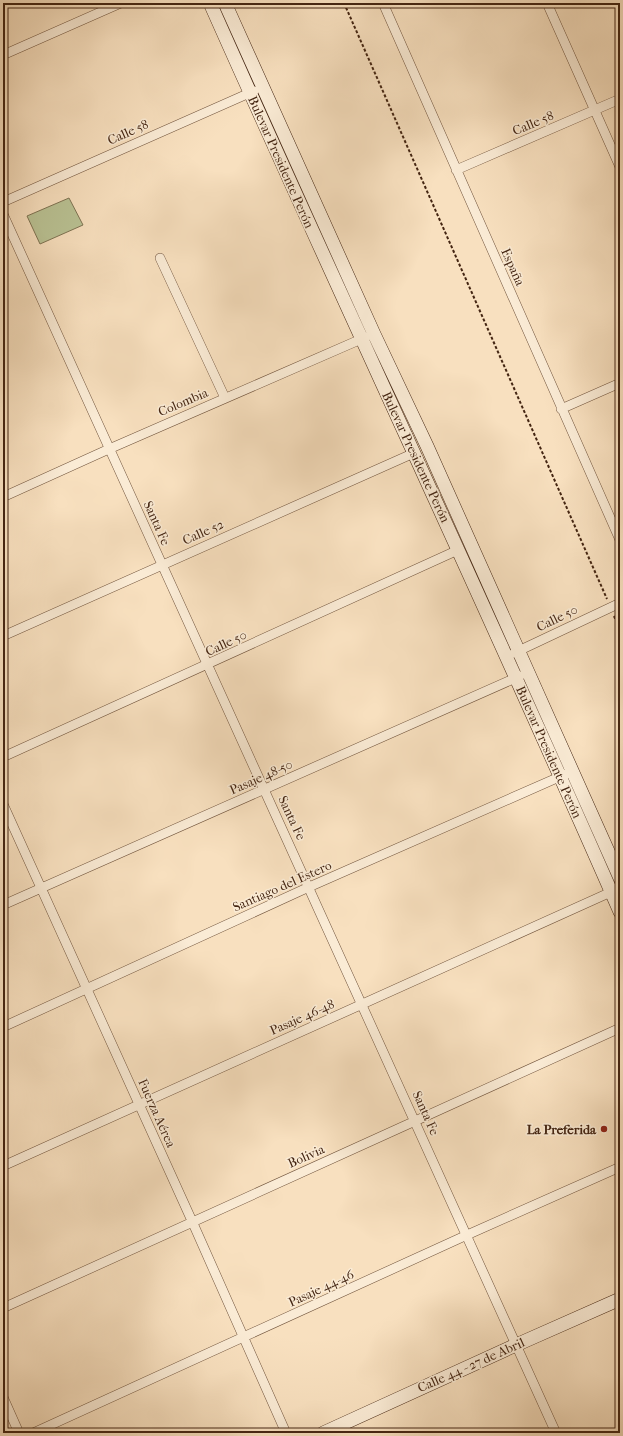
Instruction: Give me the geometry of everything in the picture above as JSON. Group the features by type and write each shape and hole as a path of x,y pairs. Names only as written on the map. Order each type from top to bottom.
{"main road":[{"name":"Bulevar Presidente Perón","path":"210,3 361,339 516,678 620,878"},
{"name":"Bulevar Presidente Perón","path":"225,3 374,334 427,446 529,672 566,774 620,912"},
{"name":"Calle 44 - 27 de Abril","path":"323,1433 620,1299"}],"street":[{"path":"3,55 121,3"},
{"name":"España","path":"383,3 620,540"},
{"path":"547,3 620,168"},
{"name":"Calle 58","path":"3,202 263,87"},
{"name":"Calle 58","path":"456,170 620,99"},
{"name":"Santa Fe","path":"3,214 161,565 310,887 556,1433"},
{"path":"160,258 225,398"},
{"name":"Colombia","path":"3,497 109,448 374,334"},
{"path":"561,409 620,383"},
{"name":"Calle 52","path":"3,636 414,453"},
{"name":"Calle 50","path":"3,757 458,550"},
{"name":"Calle 50","path":"506,656 620,603"},
{"name":"Pasaje 48-50","path":"3,905 529,672"},
{"name":"Santiago del Estero","path":"3,1027 310,887 566,774"},
{"name":"Fuerza Aérea","path":"3,804 88,989 286,1433"},
{"name":"Pasaje 46-48","path":"3,1166 612,892"},
{"name":"Bolivia","path":"3,1308 620,1028"},
{"name":"Pasaje 44-46","path":"33,1433 244,1338 466,1235 620,1167"},
{"path":"3,1397 19,1433"}],"path":[{"path":"344,3 620,630"}],"green space":[{"path":"69,198 83,225 40,244 27,216"}],"place":[{"name":"La Preferida","path":"604,1129"}]}
